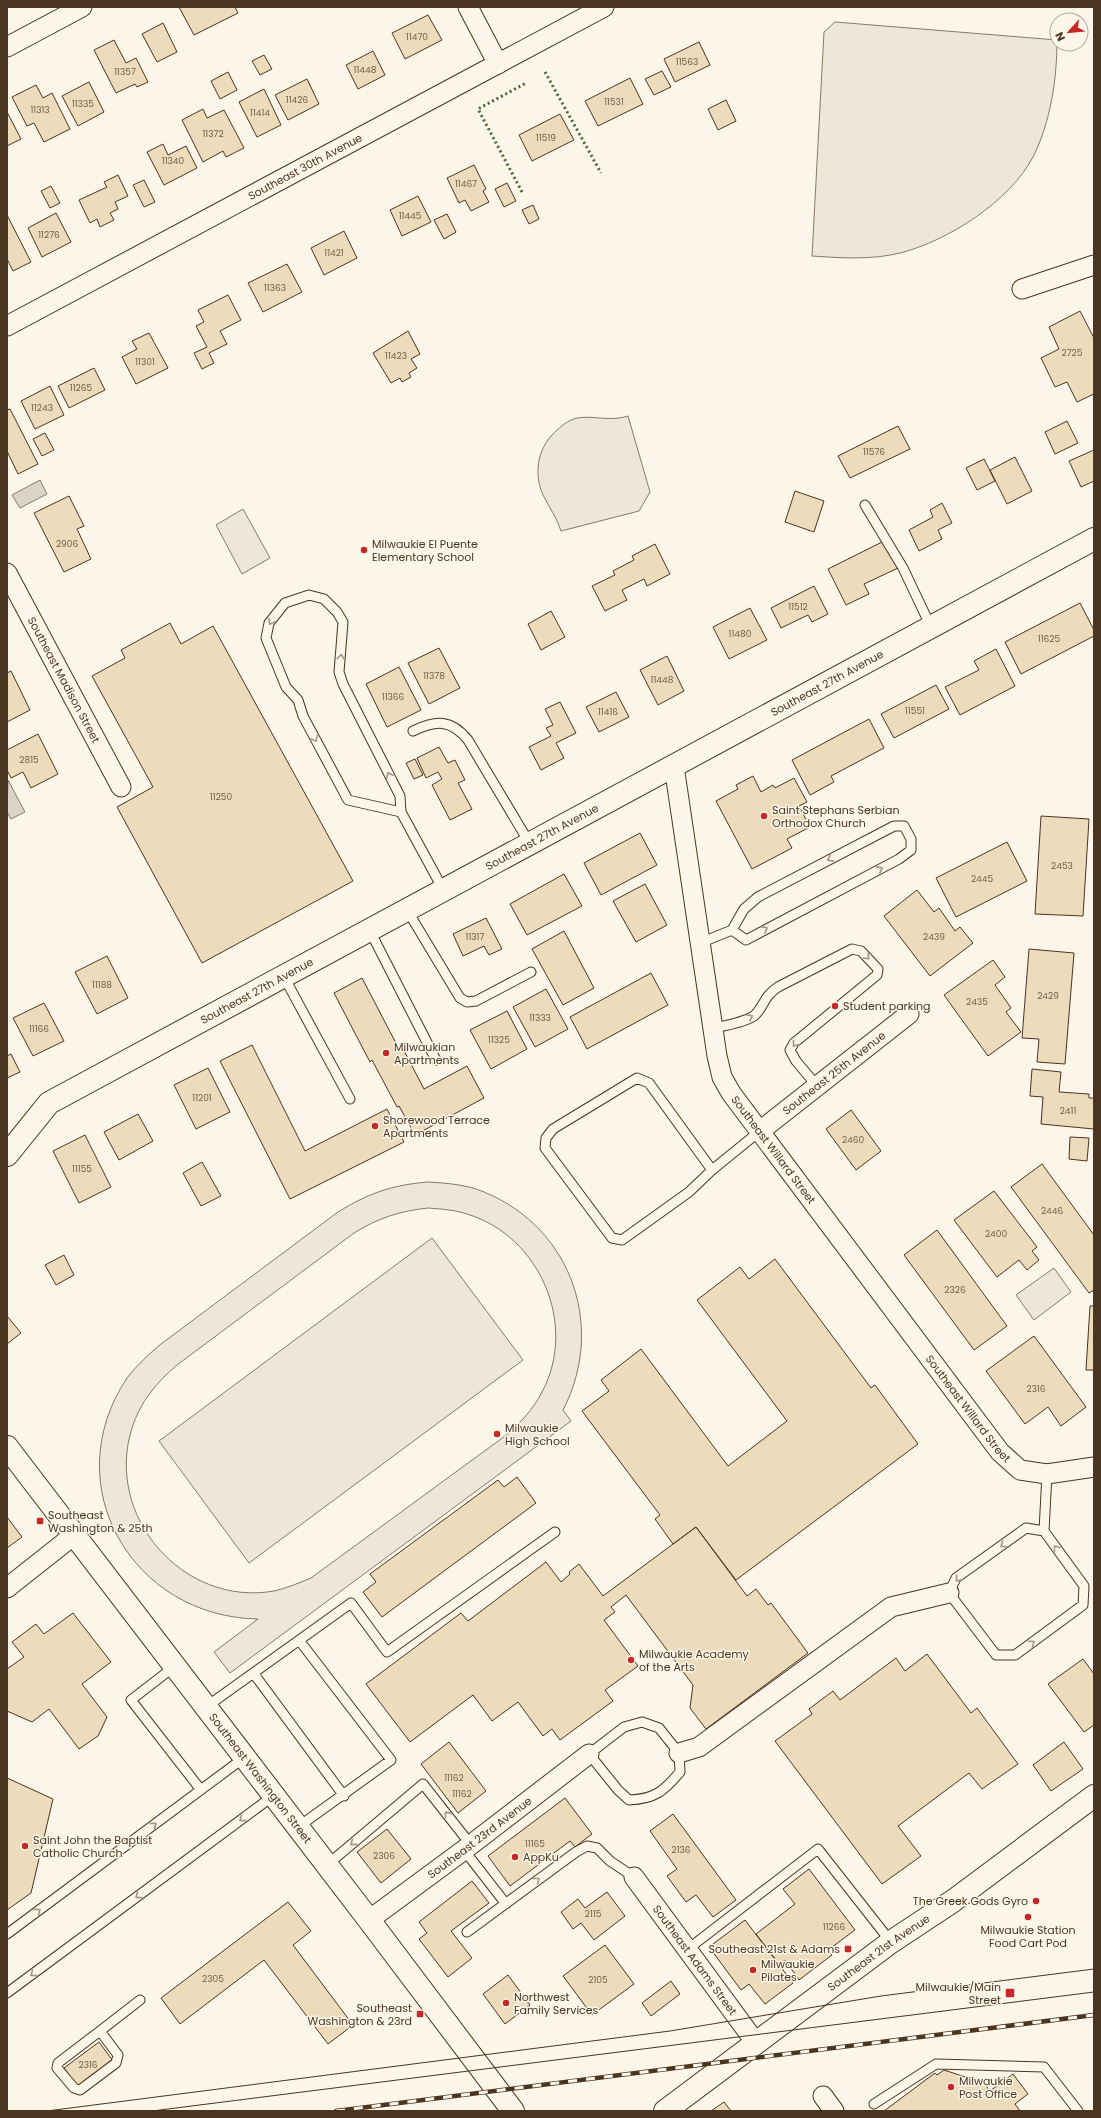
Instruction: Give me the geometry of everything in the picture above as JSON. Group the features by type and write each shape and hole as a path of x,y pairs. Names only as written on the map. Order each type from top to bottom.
{"street":[{"path":"7,47 82,7"},
{"path":"468,7 498,64"},
{"name":"Southeast 30th Avenue","path":"7,326 604,7"},
{"path":"1022,289 1094,266"},
{"name":"Southeast 27th Avenue","path":"7,1155 49,1103 1094,539"},
{"name":"Southeast Madison Street","path":"7,573 121,787"},
{"name":"Southeast Willard Street","path":"674,766 713,1028 722,1077 732,1094 1000,1452 1020,1470 1047,1474"},
{"name":"Southeast 25th Avenue","path":"760,1131 909,1014"},
{"name":"Southeast Washington Street","path":"7,1447 245,1757 273,1796 369,1920 513,2111"},
{"path":"1047,1474 1094,1467"},
{"path":"7,1588 74,1535"},
{"path":"679,1753 700,1747 891,1607 949,1593"},
{"name":"Southeast 23rd Avenue","path":"369,1920 468,1847 589,1754"},
{"name":"Southeast 21st Avenue","path":"665,2111 891,1942 953,1901 1094,1796"},
{"name":"Southeast Adams Street","path":"634,1877 756,2043"}],"lane":[{"path":"865,505 903,568 932,627"},
{"path":"400,812 348,800 303,716 298,700 286,687 266,638 269,623 285,603 309,596 324,599 337,612 343,622 339,672 347,693 400,796 400,812 444,891"},
{"path":"413,732 435,723 448,725 461,731 468,740 530,844"},
{"path":"700,943 732,930 744,910 758,897 894,826 904,826 911,839 911,850 899,859 746,940 732,930"},
{"path":"407,910 460,998 467,1002 476,1001 531,972"},
{"path":"370,931 436,1060"},
{"path":"713,1028 749,1019 755,1015 768,994 778,987 852,949 861,951 878,969 877,975 794,1043 790,1050 796,1061 817,1086"},
{"path":"284,977 350,1099"},
{"path":"712,1170 649,1083 636,1078 553,1129 546,1138 545,1148 559,1167 612,1238 622,1240 689,1192 712,1170 760,1131"},
{"path":"1044,1531 1026,1528 956,1578 949,1593 996,1655 1015,1655 1083,1605 1084,1586 1044,1531 1047,1474"},
{"path":"206,1707 351,1603 386,1652 555,1532"},
{"path":"298,1827 344,1796 391,1760 299,1640"},
{"path":"175,1666 131,1700 201,1790"},
{"path":"254,1674 344,1796"},
{"path":"642,1722 659,1728 679,1753 680,1772 664,1791 643,1800 629,1800 618,1790 589,1754 624,1727 642,1722"},
{"path":"7,1934 245,1757"},
{"path":"327,1865 423,1784 506,1904"},
{"path":"7,1994 273,1796"},
{"path":"468,1932 576,1852 587,1846 597,1848 610,1861 634,1877"},
{"path":"688,1949 818,1849 891,1942"},
{"path":"100,2030 118,2055 116,2062 80,2090 74,2088 57,2068 58,2063 100,2030 140,2000"},
{"path":"874,2104 936,2064 1044,2067 1078,2111"}],"shaded area":[{"path":"835,22 1049,39 1049,52 1057,52 1052,99 1049,114 1039,143 1033,157 1023,173 993,204 976,217 938,239 919,247 900,253 879,257 845,258 812,256 824,32"},
{"path":"628,416 650,492 639,511 561,531 543,495 538,479 538,464 547,441 560,428 573,419 583,417 621,418"},
{"path":"40,480 47,494 20,508 12,495"},
{"path":"243,509 270,558 242,574 216,525"},
{"path":"8,780 25,812 11,819 7,812"},
{"path":"415,1183 446,1183 464,1186 476,1189 508,1204 535,1225 556,1250 571,1279 580,1310 581,1343 576,1377 563,1410 571,1421 230,1673 214,1652 258,1619 214,1612 175,1596 143,1570 119,1538 104,1501 100,1461 107,1419 127,1378 143,1360 161,1344 338,1212 381,1191","holes":["428,1208 467,1214 493,1225 515,1242 532,1262 545,1286 553,1312 556,1339 552,1366 542,1392 535,1405 505,1436 311,1578 274,1591 241,1592 209,1585 182,1570 158,1548 141,1522 130,1493 126,1461 132,1428 144,1401 163,1378 177,1365 354,1233 381,1219 399,1213"]},
{"path":"432,1238 523,1360 249,1563 159,1441"},
{"path":"1054,1268 1071,1292 1034,1320 1016,1295"}],"building":[{"path":"179,7 235,7 238,13 194,35"},
{"path":"428,15 442,40 405,59 392,33"},
{"path":"163,23 177,52 157,62 142,34"},
{"path":"114,40 126,63 136,58 148,82 137,87 135,84 116,93 94,50"},
{"path":"699,42 710,65 675,82 664,59"},
{"path":"373,51 385,75 358,89 346,65"},
{"path":"264,55 272,69 260,75 252,61"},
{"path":"662,71 671,87 654,95 645,79"},
{"path":"228,72 237,90 220,99 211,81"},
{"path":"630,78 643,104 598,126 585,101"},
{"path":"307,79 319,104 288,120 275,95"},
{"path":"89,82 104,112 78,126 62,96"},
{"path":"36,85 43,98 52,93 70,129 44,142 34,123 27,126 12,97"},
{"path":"264,89 281,125 257,137 239,102"},
{"path":"726,100 736,121 718,130 708,109"},
{"path":"203,109 207,118 224,110 244,148 226,157 223,151 203,162 182,120"},
{"path":"7,112 21,139 7,146"},
{"path":"560,114 574,140 532,161 519,135"},
{"path":"163,144 168,155 186,146 197,168 164,185 147,152"},
{"path":"474,165 486,189 483,191 489,202 471,211 465,200 459,203 447,178"},
{"path":"118,175 128,196 115,202 118,209 110,213 114,220 100,227 97,219 90,223 79,200 107,187 104,182"},
{"path":"144,180 155,202 144,207 133,185"},
{"path":"507,183 516,201 504,207 495,189"},
{"path":"51,186 60,203 50,208 41,191"},
{"path":"418,196 431,222 402,236 390,210"},
{"path":"533,205 539,219 529,224 522,210"},
{"path":"56,213 71,242 42,257 28,228"},
{"path":"447,214 456,232 444,239 434,220"},
{"path":"7,215 31,262 13,271 7,259"},
{"path":"344,231 357,258 324,275 311,248"},
{"path":"287,264 302,292 263,312 248,283"},
{"path":"228,295 241,320 220,331 227,344 209,353 214,363 202,369 194,353 207,347 196,326 204,322 198,310"},
{"path":"1080,311 1094,338 1094,394 1077,402 1067,382 1055,387 1041,358 1059,349 1049,327"},
{"path":"408,331 420,354 411,359 417,368 409,373 411,377 402,382 400,378 391,383 373,353"},
{"path":"149,333 168,368 136,384 122,357 137,349 132,341"},
{"path":"94,368 105,390 69,408 58,386"},
{"path":"50,386 64,415 35,429 21,401"},
{"path":"10,409 38,464 18,474 7,451 7,410"},
{"path":"1067,421 1078,443 1055,454 1045,432"},
{"path":"898,426 910,449 850,478 838,456"},
{"path":"45,433 54,450 42,456 33,439"},
{"path":"1094,450 1094,481 1081,487 1069,461"},
{"path":"1015,457 1032,491 1007,504 990,470"},
{"path":"984,459 995,481 977,490 966,468"},
{"path":"795,491 824,501 814,532 785,522"},
{"path":"69,496 84,526 77,529 91,559 64,572 34,513"},
{"path":"942,503 952,523 938,530 942,539 919,551 909,530 933,517 930,510"},
{"path":"884,541 898,568 864,584 869,594 846,605 828,569"},
{"path":"655,544 670,574 647,586 644,579 622,590 627,600 605,611 592,586 615,575 613,571 634,560 632,556"},
{"path":"814,586 828,614 812,622 808,615 781,628 771,608"},
{"path":"1080,603 1094,630 1094,636 1021,674 1005,642"},
{"path":"750,608 767,640 729,659 713,627"},
{"path":"551,611 565,637 541,650 528,624"},
{"path":"170,623 181,644 213,626 353,881 202,963 117,807 153,787 92,676 125,658 121,650"},
{"path":"439,648 460,688 429,704 408,663"},
{"path":"996,649 1015,686 960,715 945,687 979,670 974,661"},
{"path":"667,656 684,691 658,705 640,670"},
{"path":"399,667 421,710 387,727 366,684"},
{"path":"11,671 30,710 7,722 7,673"},
{"path":"936,685 949,709 894,738 881,714"},
{"path":"616,692 629,717 599,732 586,707"},
{"path":"560,702 576,733 556,743 564,758 541,770 529,747 551,736 546,728 553,725 545,709"},
{"path":"869,719 884,748 831,776 834,782 810,795 792,760"},
{"path":"38,734 58,774 31,788 23,772 11,778 7,770 7,750"},
{"path":"439,747 448,763 455,760 465,780 458,783 472,809 450,820 432,785 442,779 438,772 426,778 417,758"},
{"path":"415,759 423,775 414,779 406,763"},
{"name":"Saint Stephans Serbian Orthodox Church","path":"753,776 761,792 773,785 775,788 794,778 807,802 799,806 810,827 787,839 792,848 752,869 716,801 738,789 736,785"},
{"path":"1041,816 1089,819 1083,916 1035,914"},
{"path":"640,833 657,865 601,895 584,863"},
{"path":"1007,842 1027,881 956,917 936,878"},
{"path":"564,874 582,906 527,935 510,904"},
{"path":"645,884 667,925 636,942 613,901"},
{"path":"917,890 934,912 939,908 955,931 960,927 973,943 930,976 884,916"},
{"path":"486,918 502,949 489,955 484,946 463,956 453,934"},
{"path":"564,931 594,988 563,1005 532,949"},
{"path":"1029,949 1074,953 1065,1064 1037,1062 1039,1039 1022,1038"},
{"path":"107,956 128,998 97,1014 75,972"},
{"path":"993,960 1005,977 995,985 1011,1008 1006,1012 1021,1032 988,1056 944,995"},
{"path":"651,973 668,1005 587,1049 570,1017"},
{"name":"Milwaukian Apartments","path":"362,978 398,1047 401,1045 424,1089 467,1066 484,1098 415,1135 399,1106 397,1107 372,1060 370,1062 334,993"},
{"path":"546,989 568,1029 535,1047 513,1007"},
{"path":"44,1003 64,1041 33,1056 13,1018"},
{"path":"507,1011 527,1049 491,1069 470,1030"},
{"name":"Shorewood Terrace Apartments","path":"252,1045 305,1151 387,1109 404,1142 290,1199 220,1061"},
{"path":"11,1054 20,1072 7,1078 7,1056"},
{"path":"208,1068 230,1112 196,1129 174,1085"},
{"path":"1032,1069 1061,1072 1059,1092 1089,1094 1089,1098 1094,1098 1094,1129 1041,1124 1043,1097 1030,1096"},
{"path":"851,1110 881,1151 856,1170 826,1129"},
{"path":"138,1114 153,1141 119,1160 104,1132"},
{"path":"85,1135 111,1187 79,1203 53,1151"},
{"path":"1070,1137 1089,1138 1087,1161 1069,1159"},
{"path":"202,1162 221,1196 201,1206 183,1173"},
{"path":"1042,1164 1094,1235 1094,1290 1089,1293 1011,1187"},
{"path":"994,1191 1037,1247 1032,1251 1039,1260 1027,1270 1019,1260 997,1277 954,1220"},
{"path":"937,1230 1007,1326 974,1350 904,1255"},
{"path":"64,1255 74,1275 56,1285 45,1265"},
{"path":"775,1259 871,1388 875,1385 918,1444 736,1580 696,1527 673,1544 655,1519 660,1515 582,1411 609,1391 601,1380 641,1349 728,1466 787,1421 697,1300 740,1267 749,1279"},
{"path":"1090,1306 1094,1306 1094,1370 1086,1370"},
{"path":"7,1316 21,1333 7,1344"},
{"path":"1034,1336 1086,1407 1061,1426 1048,1407 1025,1424 986,1371"},
{"path":"517,1477 536,1503 382,1617 363,1592 376,1582 370,1574 498,1480 504,1487"},
{"path":"7,1517 22,1537 7,1548"},
{"path":"696,1527 747,1596 756,1589 768,1605 771,1603 808,1653 706,1729 690,1708 693,1685 626,1595 611,1607 615,1612 604,1620 638,1666 605,1690 613,1701 560,1740 552,1729 543,1736 518,1702 492,1721 473,1695 410,1742 366,1684 461,1613 468,1621 546,1562 561,1582 570,1574 569,1572 579,1564 603,1596"},
{"path":"73,1613 111,1662 82,1684 107,1717 98,1736 79,1749 49,1709 32,1722 7,1711 7,1669 24,1657 12,1642 36,1624 44,1634"},
{"path":"927,1654 971,1713 977,1708 1018,1764 982,1789 969,1773 898,1826 921,1856 882,1884 775,1741 812,1714 809,1709 833,1691 840,1700 896,1658 905,1671"},
{"path":"1083,1659 1094,1674 1094,1725 1084,1732 1048,1684"},
{"path":"449,1742 486,1791 458,1813 421,1764"},
{"path":"1064,1742 1083,1769 1051,1791 1033,1765"},
{"name":"Saint John the Baptist Catholic Church","path":"7,1778 53,1799 31,1893 7,1910"},
{"path":"565,1798 592,1834 575,1847 570,1841 510,1886 488,1856"},
{"path":"673,1814 736,1900 713,1917 696,1895 686,1902 667,1876 677,1869 650,1831"},
{"path":"387,1829 411,1859 381,1883 357,1852"},
{"path":"809,1869 855,1930 828,1950 832,1955 799,1980 785,1960 779,1964 756,1934 795,1904 783,1889"},
{"path":"472,1881 489,1903 451,1931 472,1958 448,1977 419,1939 427,1933 419,1922"},
{"path":"607,1892 625,1916 594,1940 581,1923 573,1929 561,1912 578,1899 585,1908"},
{"path":"288,1902 311,1931 293,1945 353,2025 328,2044 264,1960 180,2024 161,1998"},
{"path":"745,1920 793,1983 765,2004 749,1984 741,1990 709,1947"},
{"path":"605,1945 634,1984 592,2015 563,1976"},
{"path":"508,1975 530,2005 505,2024 483,1994"},
{"path":"671,1981 680,1994 651,2016 642,2003"},
{"path":"99,2042 113,2061 79,2088 64,2068"},
{"name":"Milwaukie Post Office","path":"944,2070 984,2083 990,2091 1013,2074 1028,2094 1015,2104 1020,2111 884,2111 935,2073 937,2075"},
{"path":"724,2102 731,2111 711,2111"}],"tram line":[{"path":"47,2111 670,2031 881,1996 1094,1969"},
{"path":"152,2111 1094,1992"}],"railway":[{"path":"336,2111 1094,2015"}],"hedge":[{"path":"545,72 601,173"},
{"path":"522,192 478,109 526,83"}],"place":[{"name":"Milwaukie El Puente Elementary School","path":"364,550"},
{"name":"Saint Stephans Serbian Orthodox Church","path":"764,816"},
{"name":"Student parking","path":"835,1006"},
{"name":"Milwaukian Apartments","path":"386,1053"},
{"name":"Shorewood Terrace Apartments","path":"375,1126"},
{"name":"Milwaukie High School","path":"497,1434"},
{"name":"Southeast Washington & 25th","path":"40,1521"},
{"name":"Milwaukie Academy of the Arts","path":"631,1660"},
{"name":"Saint John the Baptist Catholic Church","path":"25,1846"},
{"name":"AppKu","path":"515,1857"},
{"name":"The Greek Gods Gyro","path":"1036,1901"},
{"name":"Milwaukie Station Food Cart Pod","path":"1028,1917"},
{"name":"Southeast 21st & Adams","path":"848,1949"},
{"name":"Milwaukie Pilates","path":"753,1970"},
{"name":"Milwaukie/Main Street","path":"1010,1993"},
{"name":"Northwest Family Services","path":"506,2003"},
{"name":"Southeast Washington & 23rd","path":"420,2014"},
{"name":"Milwaukie Post Office","path":"951,2087"}]}
